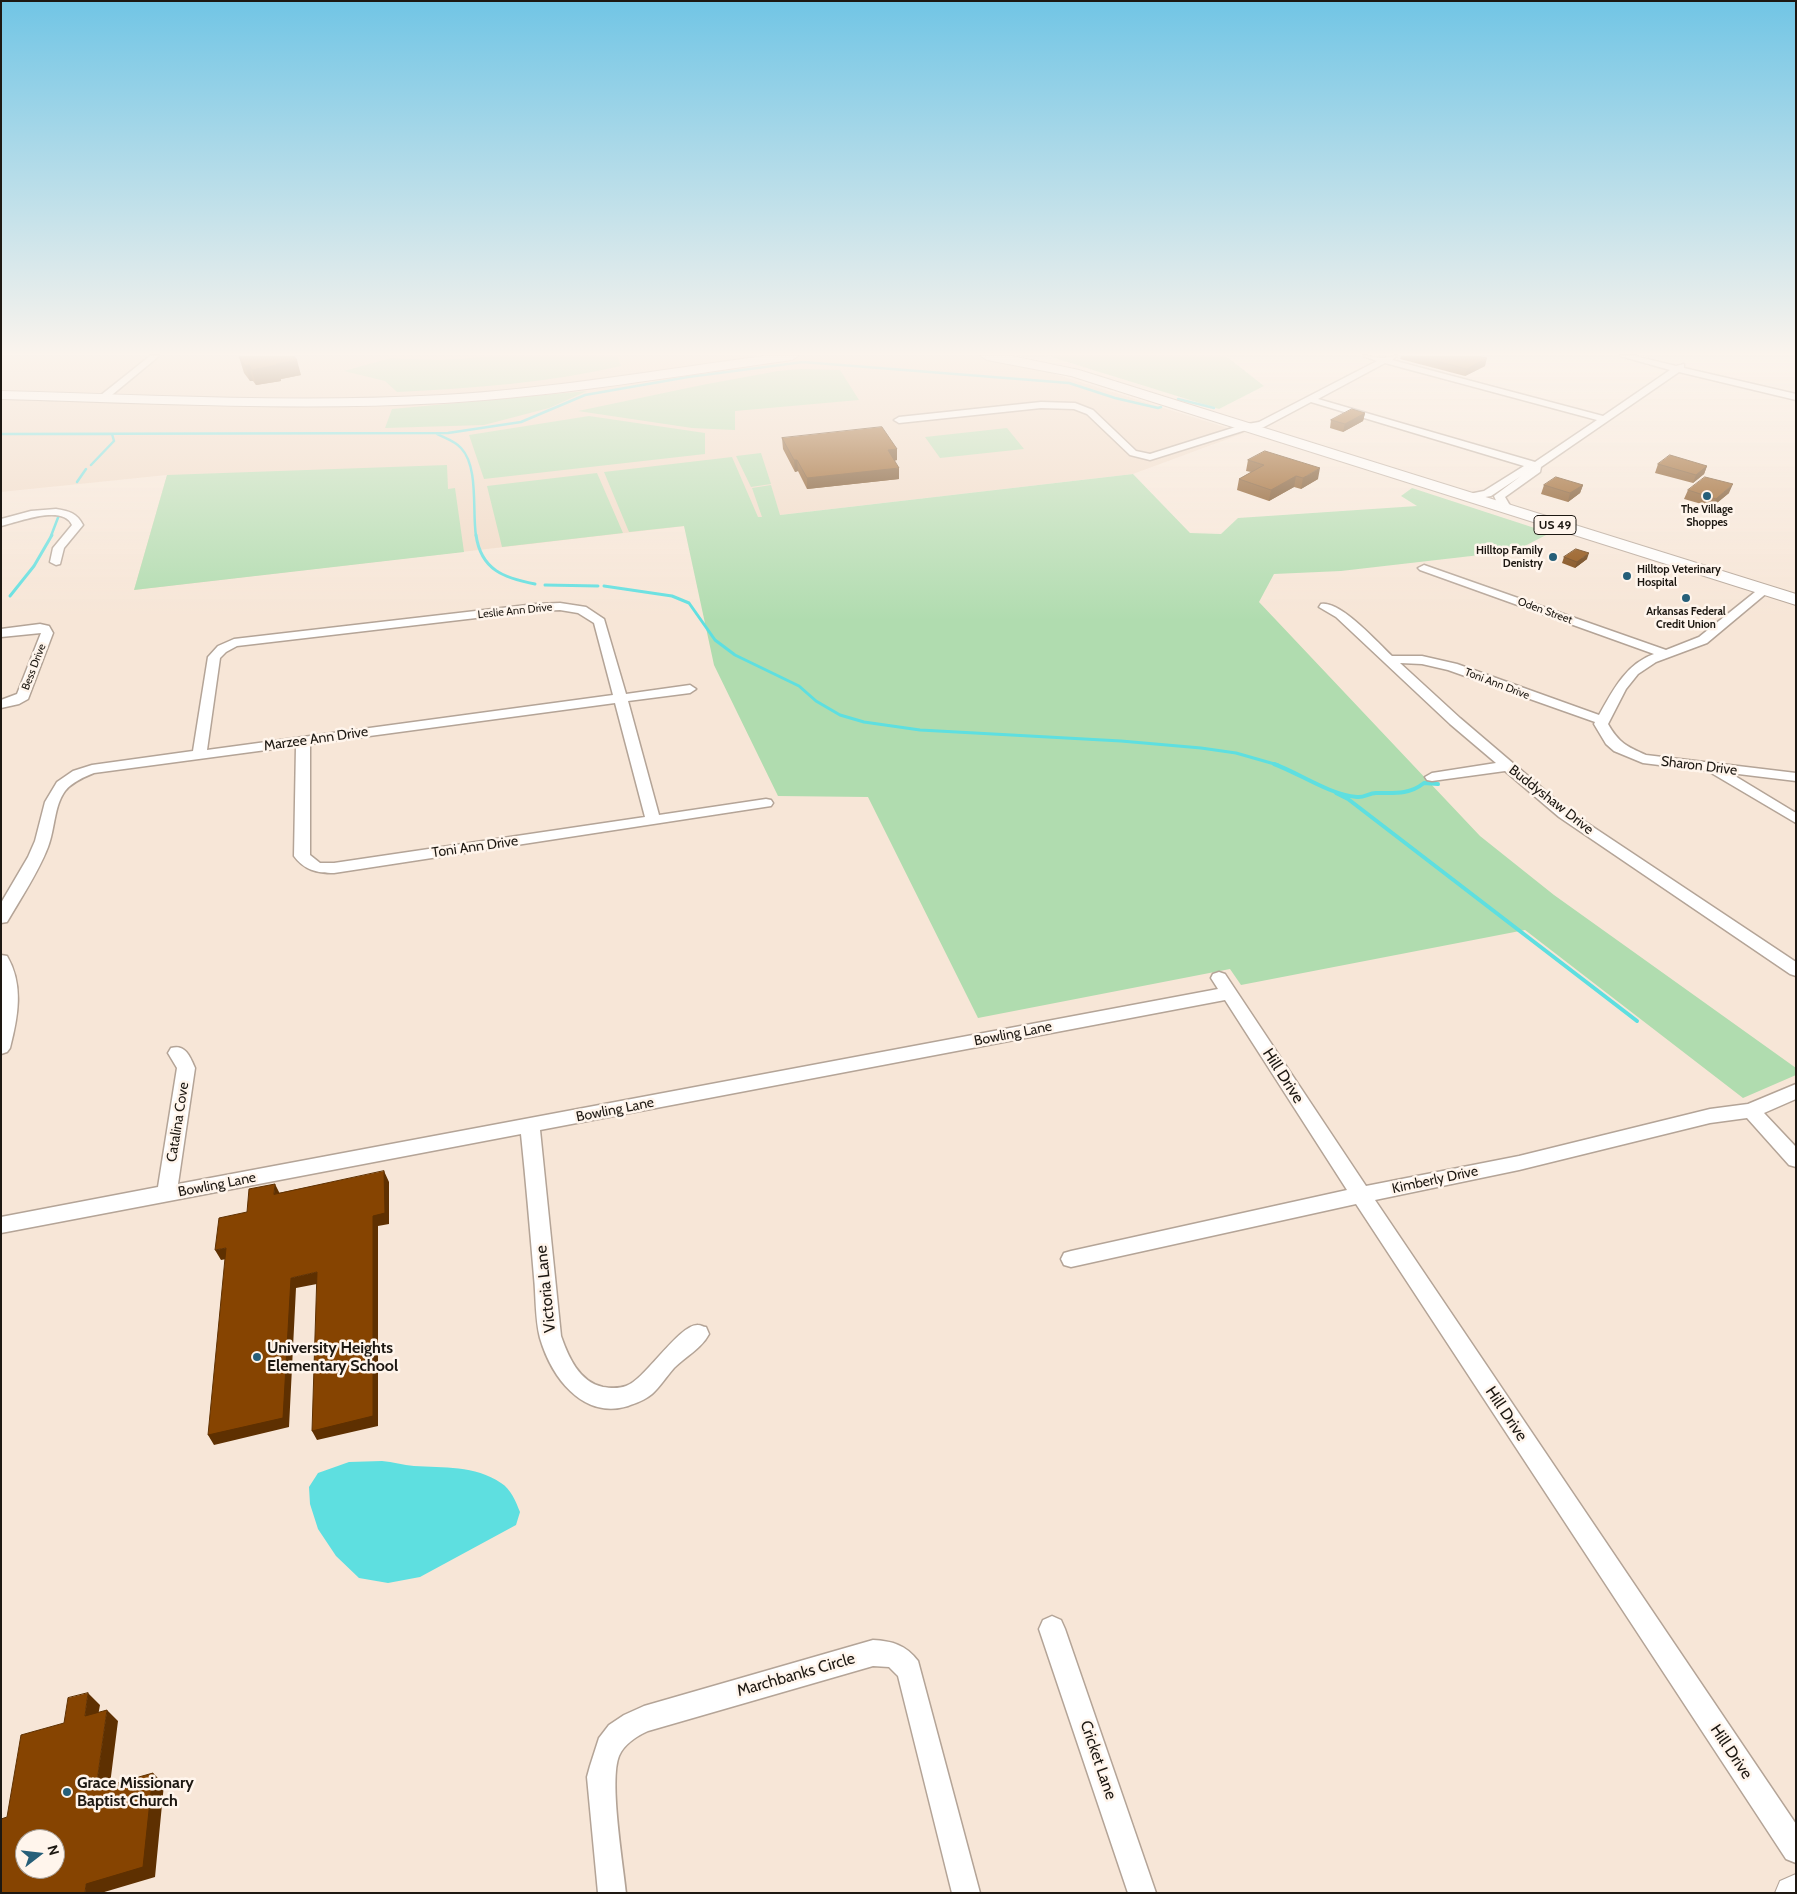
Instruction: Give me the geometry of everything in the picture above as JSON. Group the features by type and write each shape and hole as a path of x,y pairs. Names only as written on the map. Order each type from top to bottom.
{"highway":[{"name":"US 49","path":"1300,444 1796,600"}],"main road":[{"path":"1792,1893 1796,1891"}],"street":[{"path":"1124,444 1133,453 1150,457 1194,444"},
{"path":"1463,444 1536,466"},
{"path":"1468,497 1487,494 1526,468 1536,466 1567,444"},
{"path":"1507,510 1499,496 1536,470 1536,466"},
{"path":"4,521 53,512 71,514 77,519 78,525 59,548 56,562"},
{"name":"Oden Street","path":"1424,568 1666,654"},
{"path":"1602,720 1620,688 1634,671 1652,659 1703,640 1764,590"},
{"name":"Leslie Ann Drive","path":"222,649 237,642 543,607 572,608 593,614 600,622 654,821"},
{"name":"Buddyshaw Drive","path":"1325,607 1340,614 1506,766 1579,825 1796,970"},
{"path":"1,633 45,629"},
{"name":"Bess Drive","path":"8,702 23,696 47,633 45,629"},
{"path":"199,754 214,657 222,649"},
{"name":"Toni Ann Drive","path":"1390,660 1416,659 1444,664 1552,704 1602,720"},
{"name":"Marzee Ann Drive","path":"1,918 41,846 54,798 60,788 78,774 96,768 690,689"},
{"name":"Sharon Drive","path":"1602,720 1601,724 1608,738 1625,752 1643,759 1796,777"},
{"name":"Toni Ann Drive","path":"303,741 302,856 307,863 314,866 334,868 766,803"},
{"path":"1432,777 1506,766"},
{"path":"1709,767 1796,819"},
{"path":"1,901 16,892"},
{"path":"1,960 10,981 10,1002 1,1048"},
{"name":"Bowling Lane","path":"1,1225 530,1126 1224,986"},
{"name":"Hill Drive","path":"1224,986 1796,1849"},
{"name":"Catalina Cove","path":"167,1194 186,1068 182,1058 177,1053"},
{"name":"Kimberly Drive","path":"1071,1259 1361,1195 1519,1163 1710,1116 1751,1111 1796,1090"},
{"path":"1751,1111 1796,1160"},
{"name":"Victoria Lane","path":"530,1126 550,1336 559,1361 576,1385 595,1397 616,1399 627,1396 644,1387 668,1360 698,1334"},
{"path":"1,1234 25,1220"},
{"name":"Cricket Lane","path":"1052,1629 1142,1893"},
{"name":"Marchbanks Circle","path":"612,1893 601,1777 604,1759 610,1742 623,1728 644,1719 873,1653 887,1653 900,1658 909,1670 966,1893"}],"shaded area":[{"path":"1,444 1213,444 1133,474 134,590 167,475 1,492"}],"green space":[{"path":"472,444 705,444 705,454 484,479"},
{"path":"930,444 1020,444 1024,449 940,458"},
{"path":"761,453 771,484 751,487 736,456"},
{"path":"732,457 758,517 762,517 752,488 771,485 780,515 1133,474 1190,533 1221,534 1238,518 1417,506 1401,496 1412,488 1550,533 1515,551 1341,571 1274,574 1259,602 1480,836 1554,895 1796,1068 1796,1075 1743,1098 1525,930 1241,985 1230,969 978,1018 868,797 778,796 714,665 684,526 629,532 604,472"},
{"path":"447,465 448,489 455,488 464,552 134,590 167,475"},
{"path":"597,473 623,533 502,547 487,486"}],"water":[{"path":"382,1461 414,1466 459,1468 491,1477 505,1486 515,1500 520,1512 516,1525 420,1577 388,1583 359,1578 336,1556 318,1529 310,1504 309,1487 318,1473 349,1462"}],"building":[{"path":"785,444 894,444 897,449 888,450 899,468 807,478 797,460 794,460"},
{"path":"1265,451 1320,468 1303,478 1296,476 1271,490 1239,479 1264,465 1248,460"},
{"path":"1670,455 1707,466 1696,475 1658,464"},
{"path":"1556,477 1583,485 1570,493 1544,485"},
{"path":"1705,477 1733,484 1716,499 1688,490"},
{"path":"1576,549 1589,553 1577,562 1564,557"},
{"name":"University Heights Elementary School","path":"384,1171 385,1213 373,1216 373,1416 312,1431 317,1272 291,1278 283,1418 208,1435 226,1248 215,1250 219,1218 247,1212 249,1189 275,1184 274,1194"},
{"name":"Grace Missionary Baptist Church","path":"88,1693 85,1716 107,1710 96,1789 153,1773 143,1867 86,1884 85,1893 1,1893 1,1819 7,1817 21,1735 64,1723 68,1698"}],"waterway":[{"path":"91,465 111,444"},
{"path":"457,444 467,456 473,478 476,536"},
{"path":"77,482 86,469"},
{"path":"51,536 59,515"},
{"path":"10,596 34,566 52,535"},
{"path":"476,535 483,557 496,570 513,579 535,584"},
{"path":"545,585 598,586"},
{"path":"604,586 672,596 689,603 715,640 735,655 799,686 816,701 840,715 864,722 920,730 1121,741 1201,748 1236,753 1278,765"},
{"path":"1274,764 1325,788 1357,797 1373,793 1395,793 1413,790 1424,783 1438,784"},
{"path":"1336,793 1348,799 1637,1021"}],"place":[{"name":"The Village Shoppes","path":"1707,496"},
{"name":"Hilltop Family Denistry","path":"1553,557"},
{"name":"Hilltop Veterinary Hospital","path":"1627,576"},
{"name":"Arkansas Federal Credit Union","path":"1686,598"},
{"name":"University Heights Elementary School","path":"257,1357"},
{"name":"Grace Missionary Baptist Church","path":"67,1792"}]}
